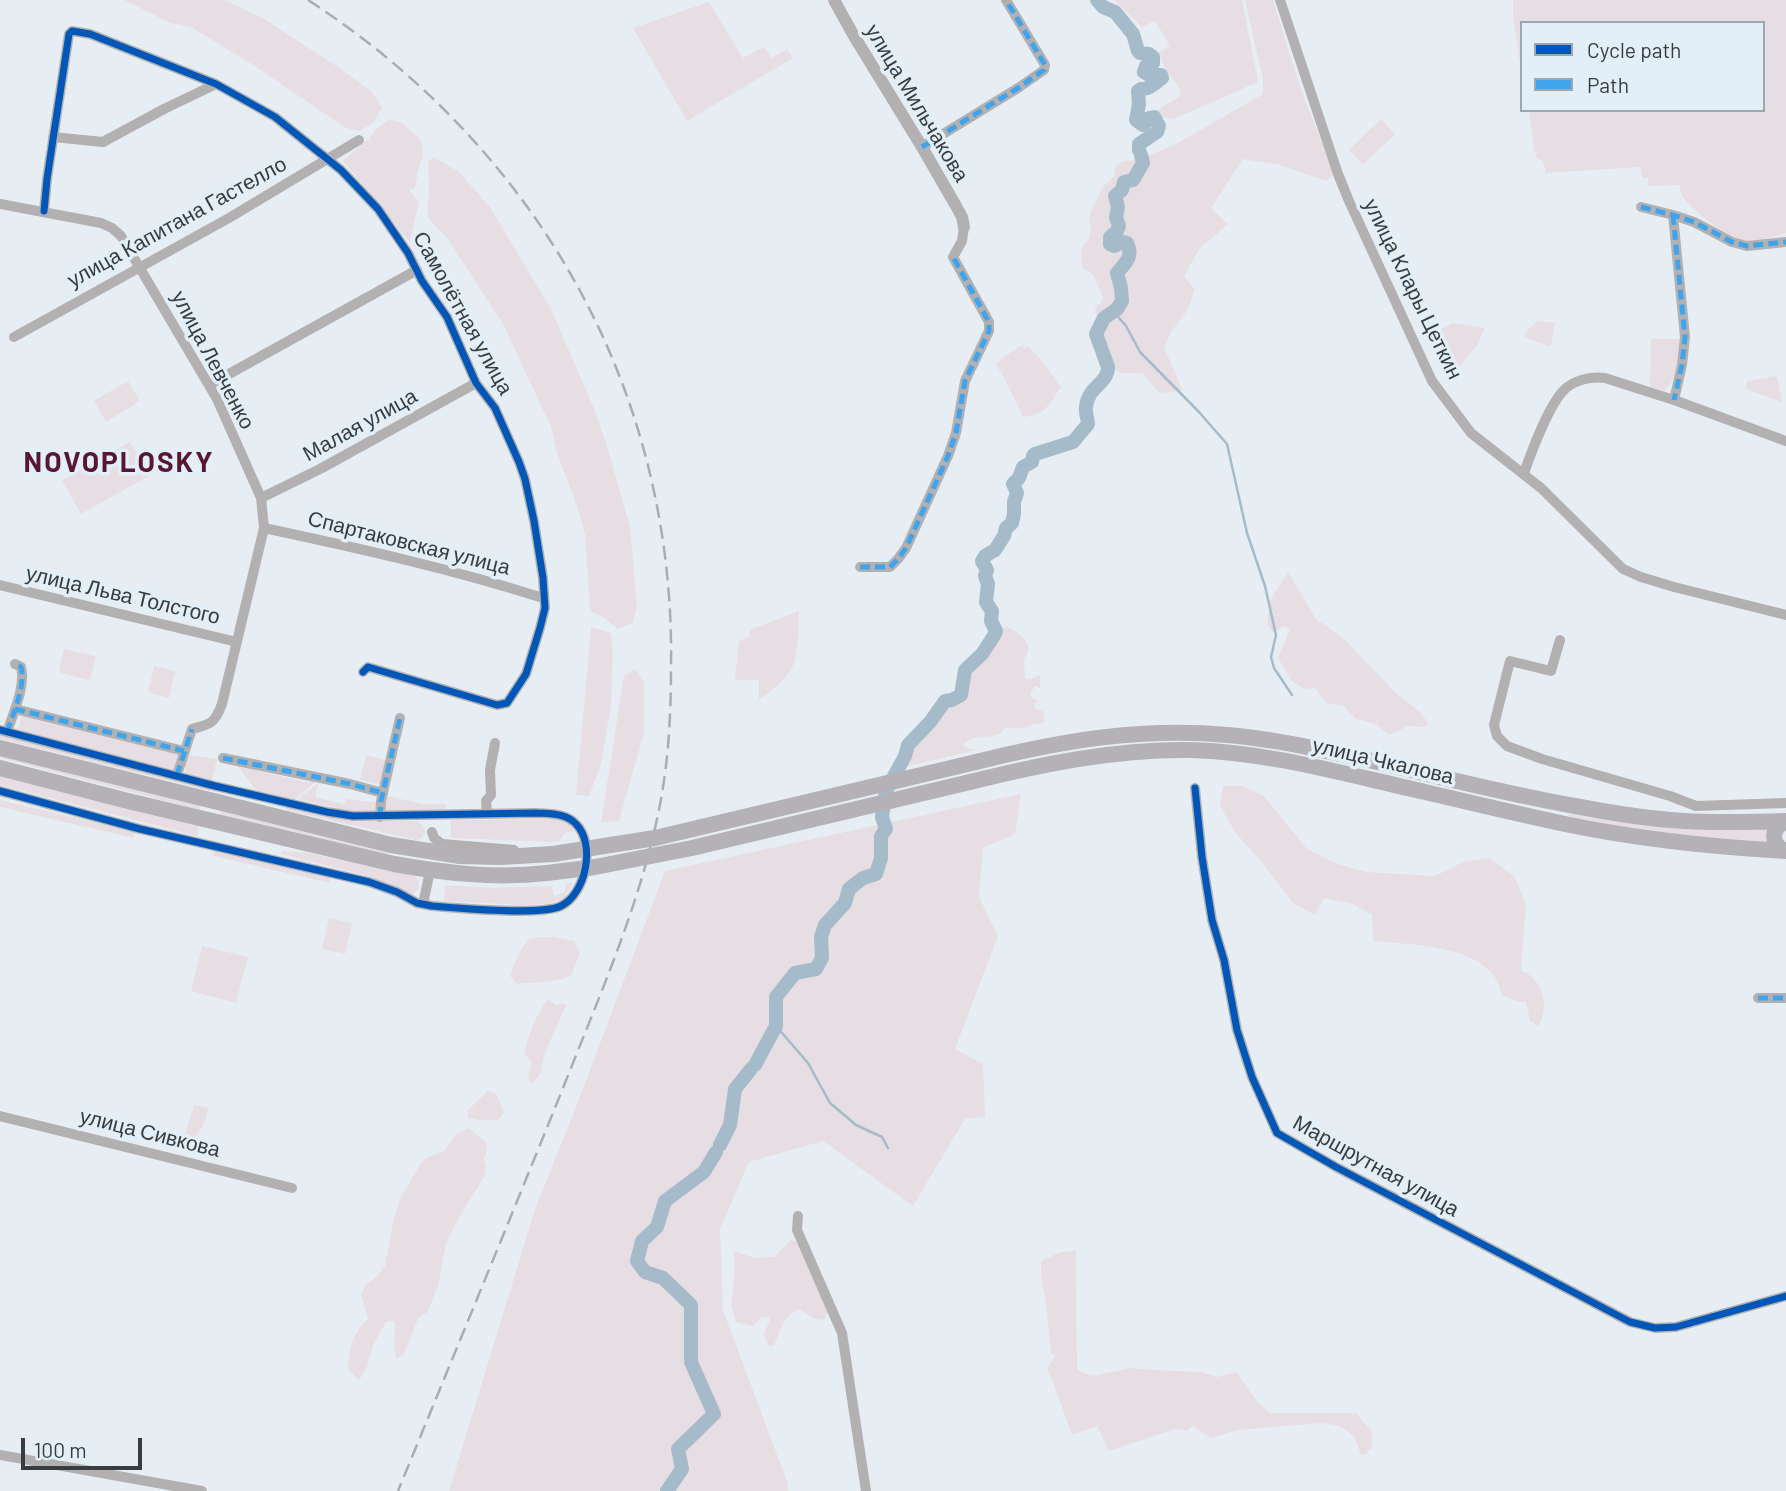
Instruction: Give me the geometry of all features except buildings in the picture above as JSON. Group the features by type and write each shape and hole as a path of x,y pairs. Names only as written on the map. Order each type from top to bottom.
{"main road":[{"name":"улица Чкалова","path":"2,737 391,845 460,856 553,854 656,838 1038,747 1108,736 1151,733 1228,735 1298,744 1573,806 1631,816 1684,821 1786,821"},
{"name":"улица Чкалова","path":"0,768 367,858 430,871 499,876 595,867 692,848 1042,764 1111,754 1191,750 1294,763 1566,824 1684,843 1785,851"},
{"path":"1785,851 1777,847 1774,830 1786,821"}],"street":[{"name":"улица Мильчакова","path":"834,0 956,205 964,227"},
{"path":"922,147 1044,69 1045,65 1006,0"},
{"name":"улица Клары Цеткин","path":"1280,0 1349,201 1433,381 1471,433 1524,473 1623,569 1674,587 1786,615"},
{"name":"Самолётная улица","path":"54,137 69,34 72,31 90,34 216,84 275,117 341,170 379,209 447,317 476,383 495,408 525,479 540,550 545,608 526,674 507,703 498,705 368,667 363,672"},
{"path":"44,211 54,137 103,142 216,84"},
{"name":"улица Капитана Гастелло","path":"14,337 229,218 359,139"},
{"name":"улица Левченко","path":"0,204 91,220 112,228 121,236 217,399 261,498 264,528 228,683 217,719 208,725 192,729 177,775"},
{"path":"1641,207 1694,222 1732,242 1747,246 1786,242"},
{"path":"1674,215 1685,337 1674,400"},
{"path":"860,567 890,567 906,548 948,456 956,433 965,381 989,331 989,322 953,257 962,241 964,227"},
{"path":"209,385 417,270"},
{"path":"1524,473 1538,438 1564,390 1574,383 1596,377 1674,400 1786,441"},
{"name":"Малая улица","path":"261,498 320,469 476,383"},
{"name":"Спартаковская улица","path":"264,528 329,541 486,580 543,598"},
{"name":"улица Льва Толстого","path":"0,585 237,642"},
{"path":"1560,640 1551,671 1510,661 1494,724 1501,742 1542,759 1696,806 1786,803"},
{"path":"0,791 140,829 369,882 423,904 479,909 543,910 559,907 575,894 582,877 586,855 584,837 575,823 552,814 353,816 2,737 15,709 23,675 21,667 15,664"},
{"path":"15,709 184,751"},
{"path":"380,817 400,718"},
{"path":"487,814 486,802 491,795 490,770 495,743"},
{"path":"223,758 383,793"},
{"name":"Маршрутная улица","path":"1195,788 1200,848 1212,920 1224,960 1237,1030 1252,1077 1277,1133 1336,1167 1630,1322 1656,1328 1676,1327 1786,1296"},
{"path":"1684,821 1696,806"},
{"path":"414,848 430,838 432,815"},
{"path":"432,832 435,840 446,844 553,854"},
{"path":"423,904 430,871"},
{"path":"1758,998 1786,998"},
{"name":"улица Сивкова","path":"0,1116 292,1188"},
{"path":"798,1216 797,1230 842,1333 866,1491"},
{"path":"0,1455 202,1491"}],"shaded area":[{"path":"124,0 224,0 263,18 338,67 372,92 382,107 374,122 360,131 346,128 191,27 170,23"},
{"path":"1114,0 1242,0 1258,82 1174,119 1158,119 1154,115 1179,97 1181,90 1158,53 1170,46 1155,21 1142,27"},
{"path":"1245,0 1273,0 1300,87 1334,174 1326,181 1280,165 1243,159 1211,208 1228,224 1200,248 1184,276 1195,290 1187,311 1171,332 1164,347 1183,391 1159,393 1142,373 1121,373 1098,358 1101,335 1095,309 1103,298 1093,274 1082,268 1081,249 1089,238 1091,211 1104,185 1114,177 1116,166 1176,144 1263,94 1263,79"},
{"path":"1513,0 1786,0 1786,233 1754,241 1737,239 1719,229 1692,207 1681,194 1680,185 1648,186 1648,178 1642,178 1640,167 1546,173 1543,161 1537,158 1534,150 1529,112 1765,112 1765,21 1520,21 1520,63"},
{"path":"709,2 743,58 764,47 772,58 787,49 793,58 687,121 633,28"},
{"path":"390,119 404,124 421,140 423,155 415,188 409,190 419,202 410,242 343,161"},
{"path":"1381,119 1395,134 1363,165 1349,150"},
{"path":"434,157 459,172 490,207 551,309 595,411 630,527 637,605 633,623 617,629 606,619 590,611 585,534 557,453 551,427 503,324 447,238 428,218 428,162"},
{"path":"1538,321 1555,323 1551,347 1524,337 1528,329"},
{"path":"1452,323 1485,328 1476,347 1460,366 1427,343 1432,335"},
{"path":"1651,339 1680,339 1675,374 1664,391 1650,386"},
{"path":"1024,344 1023,348 1026,349 1027,346 1040,358 1061,387 1042,411 1023,417 995,364"},
{"path":"1777,376 1782,402 1746,389 1747,381"},
{"path":"128,381 140,401 106,422 94,401"},
{"path":"130,442 149,476 81,514 62,480"},
{"path":"1288,572 1316,619 1344,639 1396,693 1419,711 1429,724 1425,727 1408,726 1389,735 1376,724 1356,719 1344,706 1326,703 1315,688 1304,689 1292,681 1278,658 1290,629 1283,626 1273,633 1267,624 1270,601"},
{"path":"799,611 797,648 792,668 759,700 759,680 735,680 739,641 750,637 749,630"},
{"path":"591,627 611,633 613,655 611,705 601,764 589,796 576,795"},
{"path":"1007,627 1017,632 1027,644 1024,659 1025,678 1030,680 1040,676 1040,688 1035,686 1030,694 1038,701 1035,708 1044,712 1044,723 1024,728 1005,728 1001,733 967,741 962,746 976,750 900,768 907,756 909,745 934,722 947,703 961,698 967,671 997,640 1001,630"},
{"path":"64,649 96,656 91,678 88,680 61,673 59,670"},
{"path":"154,666 175,671 169,698 148,692"},
{"path":"635,669 644,681 644,733 619,821 601,822 624,676"},
{"path":"22,714 180,755 176,769 173,771 18,730"},
{"path":"0,734 211,786 210,791 0,739"},
{"path":"0,753 201,805 200,810 0,758"},
{"path":"189,755 217,759 212,780 186,774 185,764"},
{"path":"366,755 389,761 383,785 360,780"},
{"path":"234,761 259,765 258,771 309,783 311,776 320,778 294,800 256,790"},
{"path":"0,776 199,826 197,836 0,785"},
{"path":"319,782 315,797 344,804 346,799 377,803 376,813 347,810 298,799"},
{"path":"1223,786 1243,786 1264,796 1307,849 1337,864 1366,872 1435,876 1463,862 1489,858 1514,876 1526,904 1521,971 1535,980 1544,1002 1539,1026 1530,1021 1526,1002 1502,995 1497,980 1487,968 1473,959 1441,948 1373,941 1372,915 1353,904 1324,898 1315,915 1294,904 1235,832 1220,806"},
{"path":"1021,794 1015,834 983,848 979,897 998,936 955,1049 983,1064 985,1117 965,1119 913,1206 823,1141 749,1162 720,1229 723,1310 788,1484 788,1491 449,1491 535,1209 665,871"},
{"path":"384,795 422,804 446,804 446,810 383,812"},
{"path":"0,800 135,832 134,838 0,807"},
{"path":"286,806 349,821 417,821 425,832 422,838 416,840 286,810"},
{"path":"221,811 389,852 388,855 220,815"},
{"path":"1568,816 1669,827 1771,829 1771,843 1623,827"},
{"path":"554,819 569,824 574,831 564,833 560,841 551,842 451,838 451,820"},
{"path":"215,850 331,877 330,883 213,856"},
{"path":"282,851 308,853 414,876 419,881 419,889 413,894 406,893 368,876 281,854"},
{"path":"567,883 573,883 564,898 548,904 444,901 445,885 494,888 552,886 555,896 564,892"},
{"path":"329,918 352,923 345,954 322,949"},
{"path":"539,937 574,941 580,953 571,976 517,984 510,976 517,957 528,939"},
{"path":"202,946 248,957 236,1003 191,991"},
{"path":"548,999 556,1005 566,1005 544,1055 541,1073 531,1085 528,1076 532,1062 524,1054 533,1025"},
{"path":"488,1091 496,1094 504,1112 498,1120 469,1118 467,1111"},
{"path":"194,1105 209,1108 203,1126 191,1143 183,1141"},
{"path":"469,1128 486,1142 484,1177 446,1243 438,1286 428,1311 418,1319 403,1356 396,1358 395,1321 386,1322 374,1343 366,1370 359,1380 348,1369 352,1342 368,1319 361,1294 365,1286 385,1266 393,1222 401,1197 421,1163 444,1151 455,1135"},
{"path":"791,1240 798,1242 805,1255 810,1273 829,1311 824,1320 813,1318 800,1309 795,1311 783,1324 774,1346 768,1346 764,1334 771,1317 762,1317 752,1326 736,1322 731,1305 735,1271 734,1251 755,1258 774,1257"},
{"path":"1076,1251 1077,1370 1092,1376 1132,1368 1201,1372 1217,1377 1236,1372 1257,1401 1270,1413 1356,1413 1372,1432 1372,1448 1361,1455 1355,1438 1345,1429 1321,1423 1238,1430 1211,1438 1192,1426 1188,1431 1175,1429 1109,1451 1097,1426 1072,1435 1047,1369 1055,1356 1051,1353 1041,1261 1061,1252"}],"waterway":[{"path":"1097,0 1103,7 1115,12 1133,34 1138,51 1153,57 1153,63 1146,66 1144,72 1161,75 1162,78 1138,91 1136,120 1143,125 1149,118 1154,117 1159,126 1157,132 1139,144 1139,150"},
{"path":"755,1065 776,1026 776,997 795,973 816,969 822,958 821,937 825,925 845,903 849,889 863,878 876,874 881,858 881,836 886,829 882,817 886,791 908,745 945,701 961,695 965,670 982,654 995,634 991,621 992,611 986,602 987,570 982,561 995,550 1006,528 1012,523 1017,493 1013,484 1019,478 1023,467 1032,462 1035,454 1073,442 1088,424 1086,409 1090,394 1105,377 1108,367 1096,334 1104,318 1117,309 1122,301 1117,273 1128,260 1130,252 1127,243 1114,246 1110,244 1110,237 1119,226 1115,196 1122,190 1124,182 1133,180 1143,163 1141,155"},
{"path":"1114,312 1126,326 1140,352 1227,444 1247,533 1265,586 1276,635 1271,657 1274,668 1292,695"},
{"path":"776,1026 808,1063 830,1103 856,1125 882,1137 888,1148"},
{"path":"720,1145 730,1125 735,1089 751,1069"},
{"path":"667,1491 682,1469 678,1449 714,1414 691,1362 691,1305 663,1278 645,1272 637,1261 642,1241 657,1227 665,1201 704,1172 716,1152"}],"railway":[{"path":"308,0 390,60 462,128 525,204 578,286 619,375 649,469 666,567 671,669 668,744 664,782 649,854 616,955 590,1022 398,1491"}],"marked path":[{"path":"922,147 1044,70 1045,65 1006,0"},
{"path":"1641,207 1694,222 1732,242 1747,246 1786,242"},
{"path":"1673,215 1685,337 1674,400"},
{"path":"860,567 890,567 906,548 948,456 956,433 965,381 989,331 989,322 953,257"},
{"path":"7,732 22,683 21,667 15,664"},
{"path":"15,709 184,751"},
{"path":"380,817 381,801 400,718"},
{"path":"177,775 192,729"},
{"path":"223,758 383,793"},
{"path":"1758,998 1786,998"}],"cycle path":[{"path":"44,211 69,34 72,31 90,34 216,84 275,117 341,170 378,209 447,317 476,383 495,408 519,462 534,521 545,608 526,674 507,703 497,705 368,667 363,672"},
{"path":"0,730 215,786 353,816 536,813 563,816 572,820 582,833 587,856 577,891 561,906 536,911 432,906 417,903 369,882 140,829 0,791"},
{"path":"1195,788 1212,920 1224,960 1237,1030 1252,1077 1277,1133 1336,1167 1630,1322 1655,1328 1676,1327 1786,1296"}],"district":[{"name":"NOVOPLOSKY","path":"119,463"}]}
